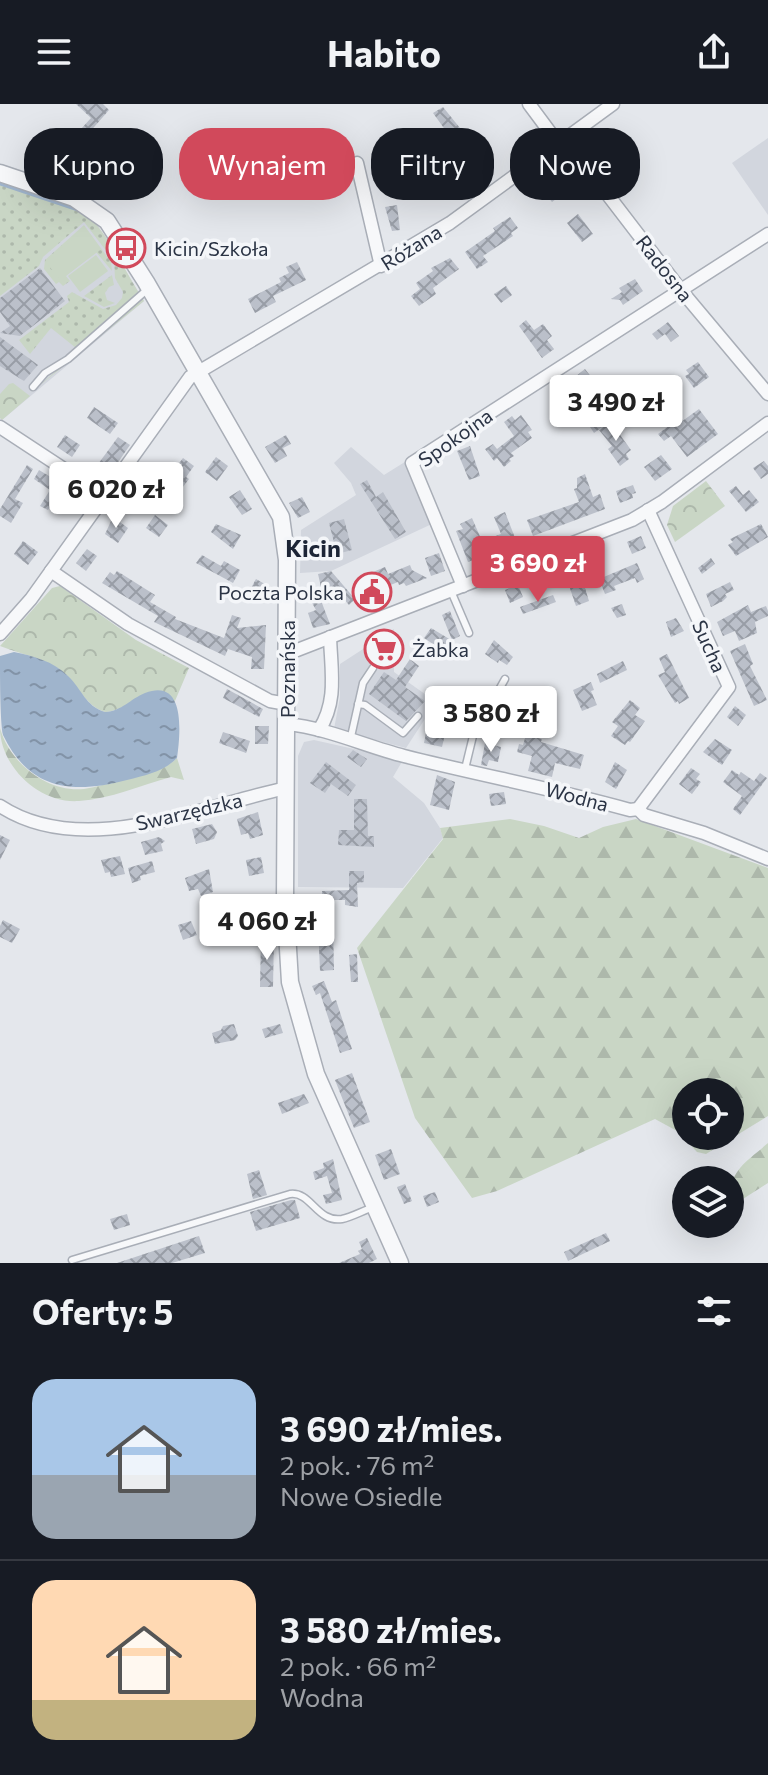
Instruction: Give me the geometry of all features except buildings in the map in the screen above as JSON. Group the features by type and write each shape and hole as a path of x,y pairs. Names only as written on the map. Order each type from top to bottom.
{"street":[{"name":"Radosna","path":"529,104 550,128"},
{"name":"Różana","path":"580,128 613,104"},
{"path":"357,163 381,266"},
{"name":"Poznańska","path":"0,173 74,198 100,214 116,233 281,517 287,560 286,930 290,982 303,1036 335,1122 400,1263"},
{"name":"Różana","path":"0,634 24,608 190,377 381,266 456,219 510,179"},
{"name":"Radosna","path":"609,200 768,394"},
{"name":"Spokojna","path":"457,588 412,463 768,234"},
{"path":"0,427 105,496"},
{"path":"287,654 612,529 648,510 766,430"},
{"name":"Sucha","path":"638,809 729,687 648,510"},
{"path":"51,571 168,648 270,701 287,704"},
{"path":"319,730 329,713 333,693 330,637"},
{"name":"Wodna","path":"287,724 630,810 638,809 644,815 704,833 768,859"},
{"name":"Swarzędzka","path":"0,806 19,817 46,825 104,828 149,823 286,788"}],"lane":[{"path":"33,387 45,373 68,359 150,288"},
{"path":"457,588 469,633"},
{"path":"350,741 363,683 373,668"},
{"path":"465,769 473,736 505,679"},
{"path":"358,704 365,705 403,733 418,716"},
{"path":"219,930 286,930"},
{"path":"72,1260 296,1192 306,1197 317,1212 333,1219 374,1207"}],"shaded area":[{"path":"768,138 768,215 732,163"},
{"path":"84,212 98,226 144,301 2,420 0,285"},
{"path":"351,447 384,475 408,460 434,523 331,571 300,573 301,530 356,495 351,483 334,463"},
{"path":"394,629 394,672 436,702 406,748 334,729 340,697 340,664"},
{"path":"314,740 403,760 393,777 424,803 443,838 403,888 298,887 298,756 304,742"}],"green space":[{"path":"0,181 24,188 24,200 60,200 82,211 106,238 139,293 76,348 51,328 30,354 19,340 69,302 67,296 72,292 103,309 116,305 122,298 123,292 115,278 114,261 84,222 43,257 39,266 0,296"},
{"path":"84,225 111,262 112,271 96,252 66,276 70,281 63,286 59,282 56,284 44,269 45,260"},
{"path":"85,230 100,250 60,280 45,261"},
{"path":"96,255 108,271 80,292 68,276"},
{"path":"112,275 114,285 105,293 107,300 115,303 104,307 84,296"},
{"path":"142,298 144,301 28,395"},
{"path":"13,383 30,396 2,420 0,394"},
{"path":"706,481 725,506 675,542 667,525 673,506"},
{"path":"60,586 136,640 189,668 175,701 166,695 148,695 105,712 91,704 59,669 0,646 52,588"},
{"path":"0,728 5,741 21,763 32,773 57,786 70,789 94,787 153,772 177,758 184,780 171,777 102,798 64,800 36,789 14,769 2,742"},
{"path":"510,819 579,838 603,827 636,819 768,868 768,1116 744,1131 744,1078 672,1078 672,1128 655,1119 497,1191 472,1198 415,1118 357,948 443,839 440,828"},
{"path":"768,1143 768,1183 744,1198 742,1166"},
{"path":"695,1150 713,1150 706,1154"}],"water":[{"path":"14,652 56,666 93,706 105,712 145,693 159,690 168,693 178,711 177,758 154,772 89,787 71,787 40,778 26,768 3,735 0,656"}],"waterway":[{"path":"0,184 78,210"}],"place":[{"name":"Kicin/Szkoła","path":"126,248"},
{"name":"Poczta Polska","path":"372,592"},
{"name":"Żabka","path":"384,649"}],"district":[{"name":"Kicin","path":"313,547"}]}
